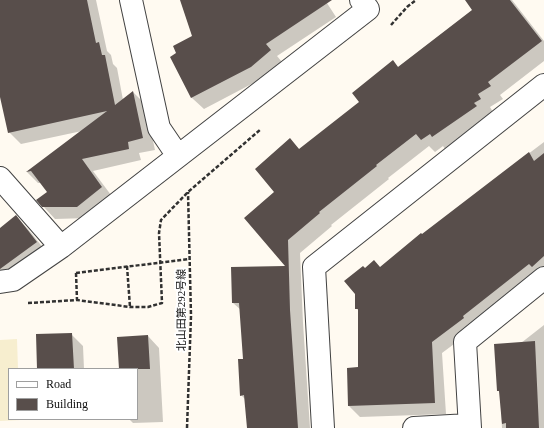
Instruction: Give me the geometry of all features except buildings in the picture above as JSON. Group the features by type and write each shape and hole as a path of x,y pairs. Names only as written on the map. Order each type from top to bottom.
{"street":[{"path":"131,0 159,128 178,156"},
{"path":"0,282 13,280 61,246 368,9 361,0"},
{"path":"323,428 314,267 544,85"},
{"path":"0,178 61,246"},
{"path":"414,428 469,427 465,342 544,278"}],"path":[{"name":"北山田第292号線","path":"160,263 159,233 161,220 188,192 191,316 187,428"},
{"path":"76,274 127,266 189,259"},
{"path":"27,303 77,300 148,308 162,303 160,263"},
{"path":"127,266 130,307"}],"shaded area":[{"path":"17,339 18,368 8,368 8,420 21,420 0,421 0,340"}]}
